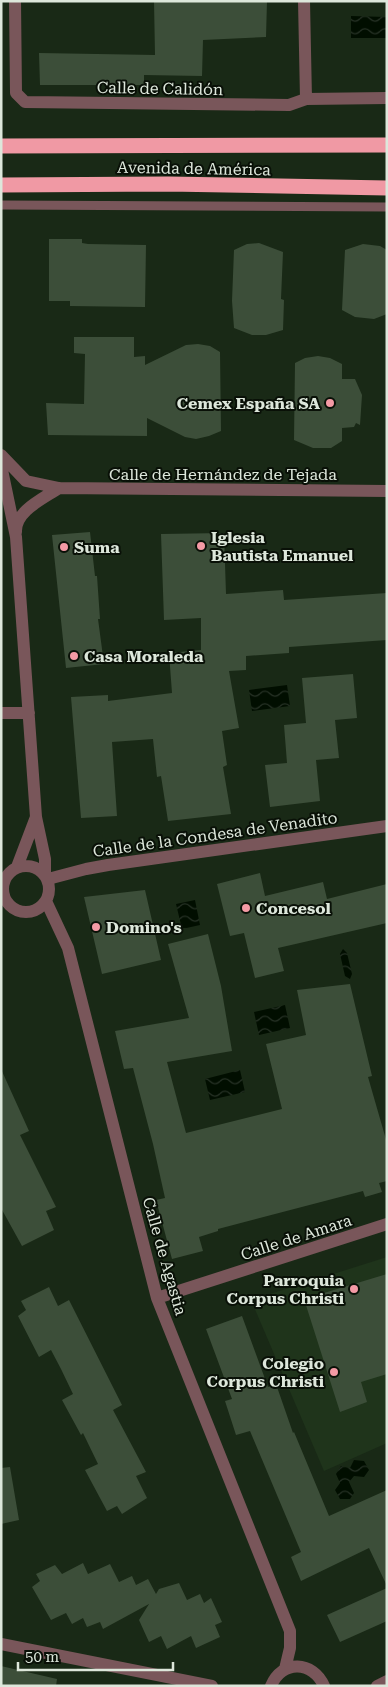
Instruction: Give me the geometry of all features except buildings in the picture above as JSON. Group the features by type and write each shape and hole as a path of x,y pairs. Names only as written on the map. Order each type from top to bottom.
{"highway":[{"name":"Avenida de América","path":"1,146 387,145"},
{"name":"Avenida de América","path":"1,185 168,184 387,188"}],"street":[{"name":"Calle de Calidón","path":"15,1 16,93 25,102 288,105 306,99 387,98"},
{"path":"304,1 306,99"},
{"name":"Calle de Hernández de Tejada","path":"1,455 26,481 59,488 387,491"},
{"path":"1,465 16,537"},
{"path":"36,817 3,881 2,897 13,909 22,912 39,908 46,901 49,892 45,859 36,817 16,525 27,509 59,488"},
{"path":"1,713 29,713"},
{"name":"Calle de la Condesa de Venadito","path":"46,876 108,865 387,826"},
{"path":"8,872 28,866 46,876"},
{"name":"Calle de Agastia","path":"46,901 68,948 157,1298 290,1631 290,1648 285,1669"},
{"name":"Calle de Amara","path":"157,1298 387,1224"},
{"path":"1,1644 212,1686"},
{"path":"272,1686 278,1674 285,1669 301,1666 315,1672 324,1686"},
{"path":"377,1686 387,1681"}],"lane":[{"path":"1,205 387,207"}],"shaded area":[{"name":"Colegio Corpus Christi","path":"387,1257 387,1443 324,1471 251,1300"}],"water":[{"path":"351,16 387,17 387,38 351,38"},
{"path":"287,685 290,706 252,711 249,690"},
{"path":"195,900 200,925 182,929 176,904"},
{"path":"343,949 347,953 352,974 350,979 345,976 340,954"},
{"path":"285,1005 290,1028 259,1035 254,1012"},
{"path":"240,1070 245,1092 210,1100 205,1079"},
{"path":"354,1460 364,1461 369,1470 364,1477 354,1476 349,1482 354,1493 350,1499 340,1499 335,1490 340,1483 336,1474 341,1466 350,1468"}],"place":[{"name":"Cemex España SA","path":"330,403"},
{"name":"Iglesia Bautista Emanuel","path":"201,546"},
{"name":"Suma","path":"64,547"},
{"name":"Casa Moraleda","path":"74,656"},
{"name":"Concesol","path":"246,908"},
{"name":"Domino's","path":"96,927"},
{"name":"Parroquia Corpus Christi","path":"354,1289"},
{"name":"Colegio Corpus Christi","path":"334,1372"}]}
